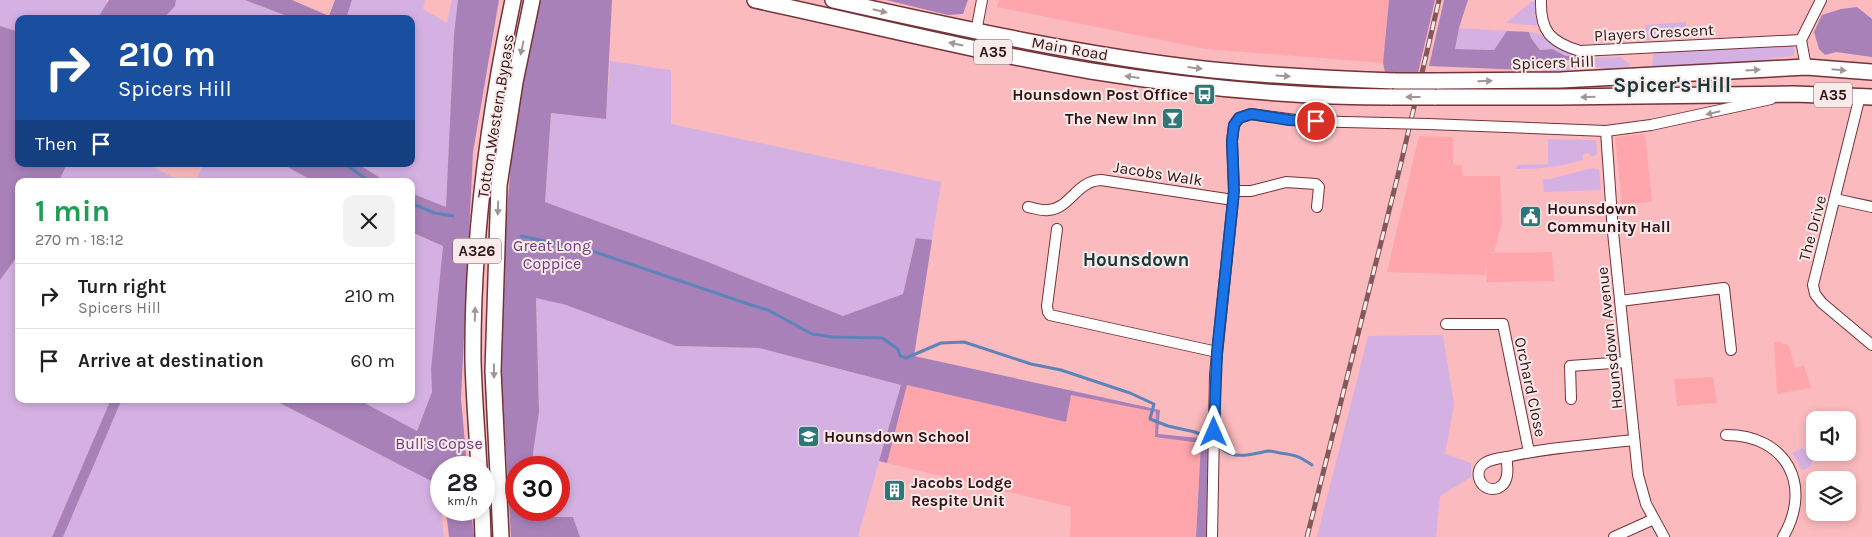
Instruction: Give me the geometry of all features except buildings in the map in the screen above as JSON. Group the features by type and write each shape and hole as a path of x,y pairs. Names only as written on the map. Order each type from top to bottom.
{"main road":[{"name":"Totton Western Bypass","path":"478,456 473,362 476,272 486,146 511,0"},
{"name":"Totton Western Bypass","path":"501,537 493,371 499,185 515,82 532,0"},
{"name":"Main Road","path":"755,0 973,48 1090,71 1233,89"},
{"name":"Main Road","path":"833,0 976,32 1103,55 1234,72"},
{"name":"Spicers Hill","path":"1234,72 1394,81 1561,80 1806,67 1872,72"},
{"name":"Spicers Hill","path":"1233,89 1392,97 1794,94 1866,96"},
{"path":"482,521 483,537"}],"street":[{"path":"976,32 982,0"},
{"name":"Players Crescent","path":"1542,0 1541,16 1552,38 1564,46 1580,51 1801,40"},
{"path":"1806,67 1801,40 1821,0"},
{"name":"Spicers Hill","path":"1234,196 1232,131 1236,121 1243,116 1251,114 1303,121 1606,131 1696,117 1794,94"},
{"name":"The Drive","path":"1866,96 1814,277 1814,291 1822,303 1872,345"},
{"name":"Hounsdown Avenue","path":"1606,131 1620,301 1638,475 1646,504 1664,537"},
{"name":"Jacobs Walk","path":"1028,207 1045,210 1055,208 1066,201 1082,185 1095,180 1234,196 1286,182 1316,184 1319,187 1317,207"},
{"path":"1212,537 1217,352 1234,196"},
{"path":"1835,200 1872,207"},
{"path":"1057,229 1047,306 1050,315 1217,352"},
{"path":"1620,301 1724,288 1731,350"},
{"name":"Orchard Close","path":"1446,324 1503,324 1529,452"},
{"path":"1571,399 1570,366 1626,362"},
{"path":"1726,434 1759,440 1772,448 1788,463 1794,477 1796,503 1790,525 1783,537"},
{"path":"1506,457 1529,452 1634,440"},
{"path":"1614,537 1654,520"}],"shaded area":[{"path":"0,0 106,0 107,4 100,15 15,15 15,31 0,26"},
{"path":"176,0 245,0 284,15 167,15 175,6"},
{"path":"352,0 425,0 423,9 447,23 452,0 458,0 454,34 446,207 415,195 415,178 380,178 363,167 415,167 415,15 347,15"},
{"path":"999,0 1389,0 1383,63 1206,49 997,7"},
{"path":"1532,1 1537,2 1541,26 1506,23"},
{"path":"1686,22 1687,37 1646,40 1645,25"},
{"path":"1459,28 1507,31 1494,50 1455,49"},
{"path":"1529,32 1542,35 1578,56 1566,56 1552,49 1540,50"},
{"path":"1791,44 1795,50 1793,56 1773,58 1760,63 1652,70 1652,51"},
{"path":"1620,57 1630,64 1629,66 1611,69 1590,66 1553,73 1542,72 1595,58"},
{"path":"610,61 671,70 671,124 941,182 932,240 916,238 903,294 843,316 703,260 545,202 551,113 606,119"},
{"path":"1645,134 1652,202 1622,204 1615,137"},
{"path":"1419,136 1453,137 1453,165 1462,165 1463,176 1500,176 1502,222 1494,252 1486,253 1552,252 1554,281 1487,282 1486,255 1485,275 1387,272"},
{"path":"1548,139 1596,140 1597,154 1592,157 1588,153 1582,155 1583,160 1557,166 1515,169 1518,165 1548,164"},
{"path":"66,167 152,167 175,178 60,178"},
{"path":"202,167 287,167 308,178 197,178"},
{"path":"1593,168 1599,170 1601,190 1544,192 1543,179 1550,179"},
{"path":"415,234 443,246 431,369 432,392 417,431 364,403 415,403"},
{"path":"13,262 15,263 15,403 109,403 52,537 0,537 0,280"},
{"path":"536,298 566,305 676,346 759,348 901,385 858,536 860,537 580,537 573,517 570,517 570,456 533,456 539,412"},
{"path":"1443,335 1454,404 1445,454 1471,463 1471,477 1440,496 1436,537 1317,537 1368,336"},
{"path":"1774,342 1780,342 1789,346 1795,368 1804,365 1811,388 1777,394"},
{"path":"1713,377 1717,403 1677,406 1674,379"},
{"path":"907,385 1066,422 1071,395 1157,412 1155,437 1201,442 1196,537 1070,537 1071,507 887,463"},
{"path":"120,403 280,403 430,480 430,521 442,521 444,537 63,537"},
{"path":"1802,448 1806,451 1806,461 1812,461 1811,465 1807,469 1801,470 1792,453"}],"green space":[{"path":"109,0 176,0 175,6 167,15 100,15"},
{"path":"245,0 292,0 327,15 284,15"},
{"path":"335,0 352,0 347,15 329,15"},
{"name":"Bull's Copse","path":"458,0 499,0 473,152 461,398 466,456 430,456 430,480 280,403 364,403 417,431 432,392 431,369 443,246 415,234 415,195 446,207 454,34"},
{"name":"Great Long Coppice","path":"539,0 612,0 606,119 551,113 545,202 703,260 843,316 903,294 916,238 932,240 914,356 1160,410 1158,434 1209,439 1207,537 1196,537 1201,443 1155,437 1156,412 1071,395 1066,422 907,385 887,463 879,461 901,385 759,348 676,346 566,305 536,298 539,412 533,456 506,456 501,367 503,265 512,147 532,28"},
{"path":"886,0 968,0 963,14 948,15"},
{"path":"1389,0 1435,0 1418,73 1385,72 1383,63"},
{"path":"1444,0 1468,0 1459,28 1455,49 1494,50 1507,31 1529,32 1540,50 1552,49 1566,56 1587,56 1524,70 1429,66"},
{"path":"1857,7 1872,19 1872,57 1836,52 1825,55 1819,49 1814,32 1822,15 1841,9"},
{"path":"0,26 15,31 15,167 66,167 60,178 15,178 15,259 0,280"},
{"path":"287,167 363,167 380,178 308,178"},
{"path":"109,403 120,403 63,537 52,537"},
{"name":"Great Long Coppice","path":"570,517 573,517 580,537 511,537 510,521 570,521"},
{"path":"447,521 472,521 474,537 449,537"}],"waterway":[{"path":"349,167 365,178"},
{"path":"415,205 434,213 453,216"},
{"path":"521,236 592,251 768,310 812,334 833,337 882,338 898,349 900,356 906,358 941,343 964,342 1031,364 1061,370 1130,393 1154,404 1150,419 1207,437"},
{"path":"1222,449 1238,455 1250,455 1268,451 1290,454 1312,465"}],"railway":[{"path":"1307,537 1401,163 1439,0"}],"place":[{"name":"Hounsdown Post Office","path":"1204,94"},
{"name":"The New Inn","path":"1173,118"},
{"name":"Hounsdown Community Hall","path":"1531,217"},
{"name":"Hounsdown School","path":"808,436"},
{"name":"Jacobs Lodge Respite Unit","path":"895,491"}],"district":[{"name":"Spicer's Hill","path":"1672,85"},
{"name":"Hounsdown","path":"1136,259"}],"route":[{"path":"1214,432 1218,333 1234,191 1232,131 1239,118 1251,114 1289,120 1316,121"}]}
